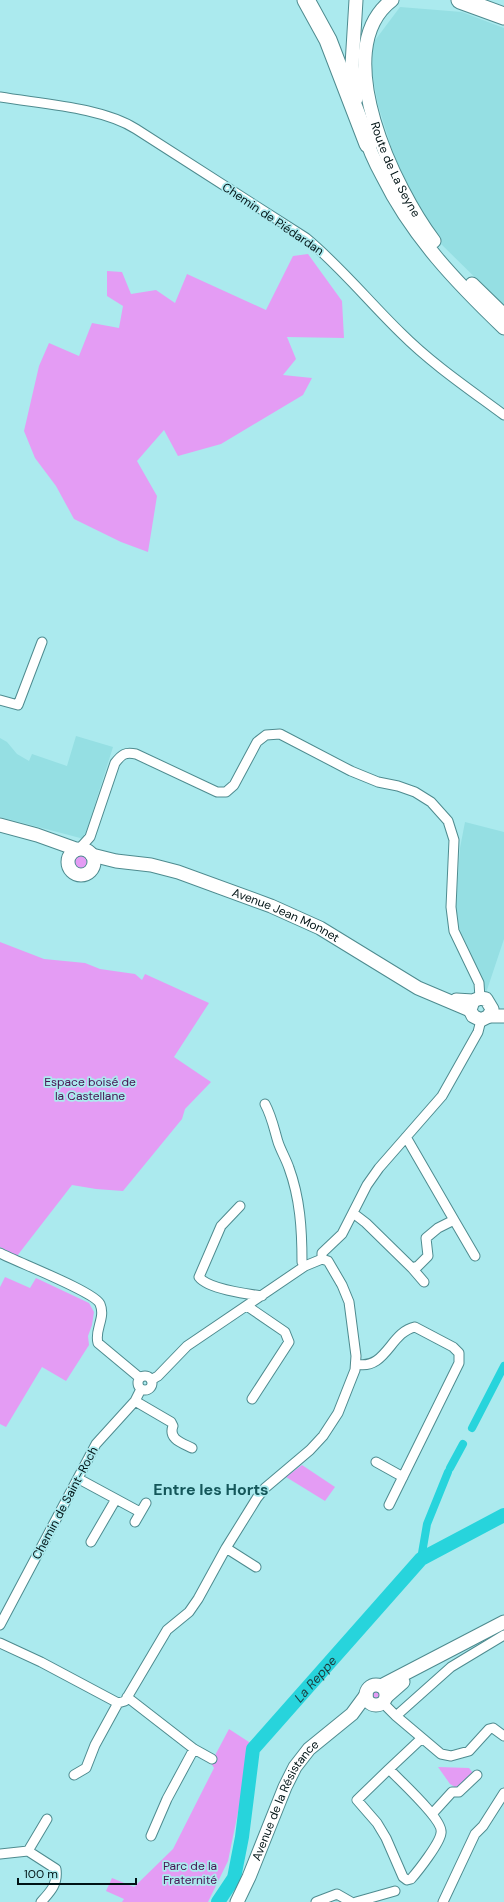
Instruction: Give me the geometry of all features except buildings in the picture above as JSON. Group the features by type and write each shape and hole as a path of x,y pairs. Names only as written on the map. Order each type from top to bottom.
{"highway":[{"path":"306,0 334,54 368,144"},
{"path":"460,0 504,16"}],"main road":[{"name":"Route de La Seyne","path":"356,0 352,44 353,78 368,144 394,198 410,224 431,252 504,328"},
{"name":"Route de La Seyne","path":"392,0 379,13 373,24 369,36 365,60 368,91 380,141 403,193 433,240 456,268 504,315"},
{"path":"0,825 48,839 81,853 94,863 91,870"},
{"name":"Avenue Jean Monnet","path":"116,861 91,870 84,875 75,874 69,868 81,853 116,861 151,865 178,872 230,890 320,928 412,984 444,998 504,1016"},
{"name":"Avenue Jean Monnet","path":"481,1008 504,1010"},
{"name":"Avenue de la Résistance","path":"237,1902 249,1877 285,1787 295,1767 309,1749 352,1714 439,1655 504,1622"},
{"name":"Avenue de la Résistance","path":"378,1697 497,1632 504,1626"}],"street":[{"name":"Chemin de Piédardan","path":"0,97 87,111 123,121 306,238 328,257 400,333 433,363 504,415"},
{"path":"0,700 18,705 42,642"},
{"path":"81,853 90,836 115,763 122,754 136,754 217,792 226,792 234,785 257,742 266,735 280,734 352,771 378,782 398,786 415,792 431,802 448,821 454,840 450,907 454,931 479,983 481,1008 478,1032 442,1096 379,1168 367,1185 342,1234 326,1257 305,1266 187,1346 158,1376 151,1380"},
{"path":"265,1104 270,1114 277,1140 289,1167 298,1197 301,1217 302,1262 305,1266"},
{"path":"406,1137 475,1256"},
{"path":"240,1206 221,1226 199,1277 208,1284 246,1294 262,1296"},
{"path":"353,1213 366,1223 412,1268 424,1282"},
{"path":"412,1268 418,1266 428,1256 426,1238 438,1228 454,1220"},
{"path":"0,1253 74,1286 96,1298 100,1303 102,1318 96,1337 98,1343 140,1378"},
{"path":"74,1775 86,1768 95,1745 118,1703 121,1703 127,1697 167,1630 189,1612 198,1599 256,1498 265,1488 305,1454 323,1436 338,1413 356,1364 356,1356 349,1302 342,1285 326,1257"},
{"path":"247,1306 285,1332 289,1342 252,1400"},
{"path":"356,1364 361,1366 374,1363 408,1328 415,1327 453,1347 459,1353 459,1363 389,1505"},
{"path":"140,1378 146,1376 151,1380"},
{"path":"140,1378 138,1383 141,1389 145,1391 151,1388 151,1380"},
{"name":"Chemin de Saint-Roch","path":"0,1626 103,1435 135,1401 141,1389"},
{"path":"135,1401 171,1422 173,1426 172,1434 174,1438 192,1448"},
{"path":"376,1462 402,1477"},
{"path":"79,1479 140,1512"},
{"path":"91,1542 116,1499"},
{"path":"135,1522 146,1503"},
{"path":"226,1548 256,1567"},
{"path":"396,1716 451,1667 504,1635"},
{"path":"0,1643 42,1662 118,1703"},
{"path":"127,1697 194,1749 212,1759"},
{"path":"378,1697 396,1716 441,1754 451,1756 469,1751 489,1729 494,1728 504,1736"},
{"path":"389,1769 432,1814 441,1827 442,1834 416,1873 411,1879 407,1880 403,1877 386,1838 377,1823 357,1800 389,1769 422,1738"},
{"path":"151,1836 167,1799 194,1749"},
{"path":"432,1814 452,1792 459,1792 477,1776"},
{"path":"443,1902 475,1834 483,1826 504,1793"},
{"path":"28,1851 47,1819"},
{"path":"0,1854 28,1851 56,1869 57,1880 54,1887 41,1902"},
{"path":"356,1902 395,1891"},
{"path":"316,1902 337,1894 351,1902"}],"shaded area":[{"path":"400,7 462,12 504,28 504,306 438,241 410,190 393,153 378,105 372,72 373,43"},
{"path":"76,736 113,747 84,839 0,817 0,738 7,742 17,754 29,761 32,754 67,766"},
{"path":"465,822 504,832 504,939 486,993 482,978 459,928 456,906 460,848"}],"green space":[{"path":"308,254 342,301 344,338 287,337 296,359 283,375 312,378 303,395 221,444 178,456 164,430 137,461 157,496 148,552 121,542 74,519 56,486 35,458 24,431 39,366 49,343 79,356 92,323 119,328 123,306 107,296 107,271 122,272 131,294 156,290 175,303 187,274 266,310 293,256"},
{"path":"78,855 84,855 88,859 88,865 84,869 78,869 74,865 74,859"},
{"name":"Espace boisé de la Castellane","path":"0,942 44,959 85,963 100,969 135,974 142,980 145,974 209,1003 174,1057 211,1082 185,1109 182,1119 123,1191 72,1185 17,1256 0,1247"},
{"path":"5,1277 30,1288 36,1278 89,1303 94,1312 92,1325 88,1336 89,1345 66,1381 42,1367 6,1427 0,1424 0,1287"},
{"path":"302,1465 335,1487 325,1501 286,1477"},
{"path":"375,1685 385,1689 380,1705 373,1705 368,1701 368,1690"},
{"name":"Parc de la Fraternité","path":"229,1729 252,1744 228,1861 208,1902 122,1902 124,1899 106,1891 112,1878 134,1887 173,1849 214,1768 211,1763"},
{"path":"438,1767 469,1768 473,1773 461,1785 455,1787 450,1784"}],"waterway":[{"path":"472,1428 504,1366"},
{"path":"450,1468 463,1444"},
{"path":"421,1559 427,1524 448,1472"},
{"name":"La Reppe","path":"218,1902 234,1878 242,1837 253,1749 421,1559 504,1515"}],"district":[{"name":"Entre les Horts","path":"211,1489"}]}
